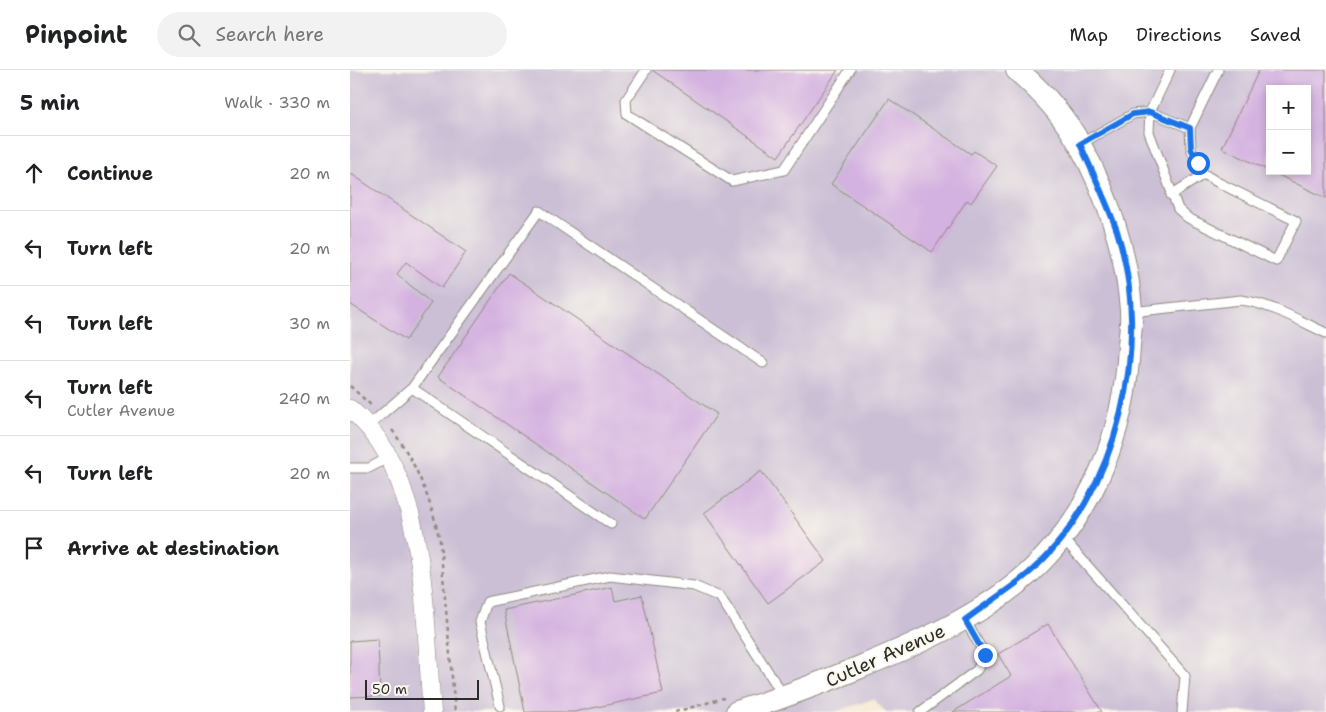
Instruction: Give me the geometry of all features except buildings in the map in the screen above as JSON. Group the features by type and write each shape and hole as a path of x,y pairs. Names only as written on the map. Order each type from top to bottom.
{"street":[{"name":"Cutler Avenue","path":"732,704 784,698 903,649 965,620 1029,573 1062,537 1086,504 1107,457 1120,413 1128,369 1131,312 1117,232 1080,144 1051,105 1017,70"},
{"path":"350,409 368,426 388,458 410,510 418,548 432,712"}],"lane":[{"path":"646,70 626,100 627,114 732,181 784,170 850,70"},
{"path":"1170,70 1150,112 1148,132 1171,195 1182,214 1276,261 1296,221 1204,174 1191,148 1190,128 1218,70"},
{"path":"1080,144 1133,114 1150,112 1190,128"},
{"path":"1171,195 1204,174"},
{"path":"368,426 412,388 540,211 763,364"},
{"path":"1131,312 1241,300 1271,308 1326,333"},
{"path":"412,388 611,524"},
{"path":"350,468 369,468 388,458"},
{"path":"1062,537 1185,676 1182,712"},
{"path":"500,706 480,622 488,602 610,576 694,586 720,597 784,698"},
{"path":"920,712 977,670 985,655 965,620"}],"path":[{"path":"675,712 732,704"}],"shaded area":[{"path":"350,70 1326,70 1326,712 886,712 873,699 835,712 350,712"}],"route":[{"path":"985,655 965,620 1029,573 1062,537 1086,504 1104,466 1120,413 1128,369 1131,312 1127,278 1117,232 1080,144 1133,114 1150,112 1190,128 1191,148 1198,163"}]}
